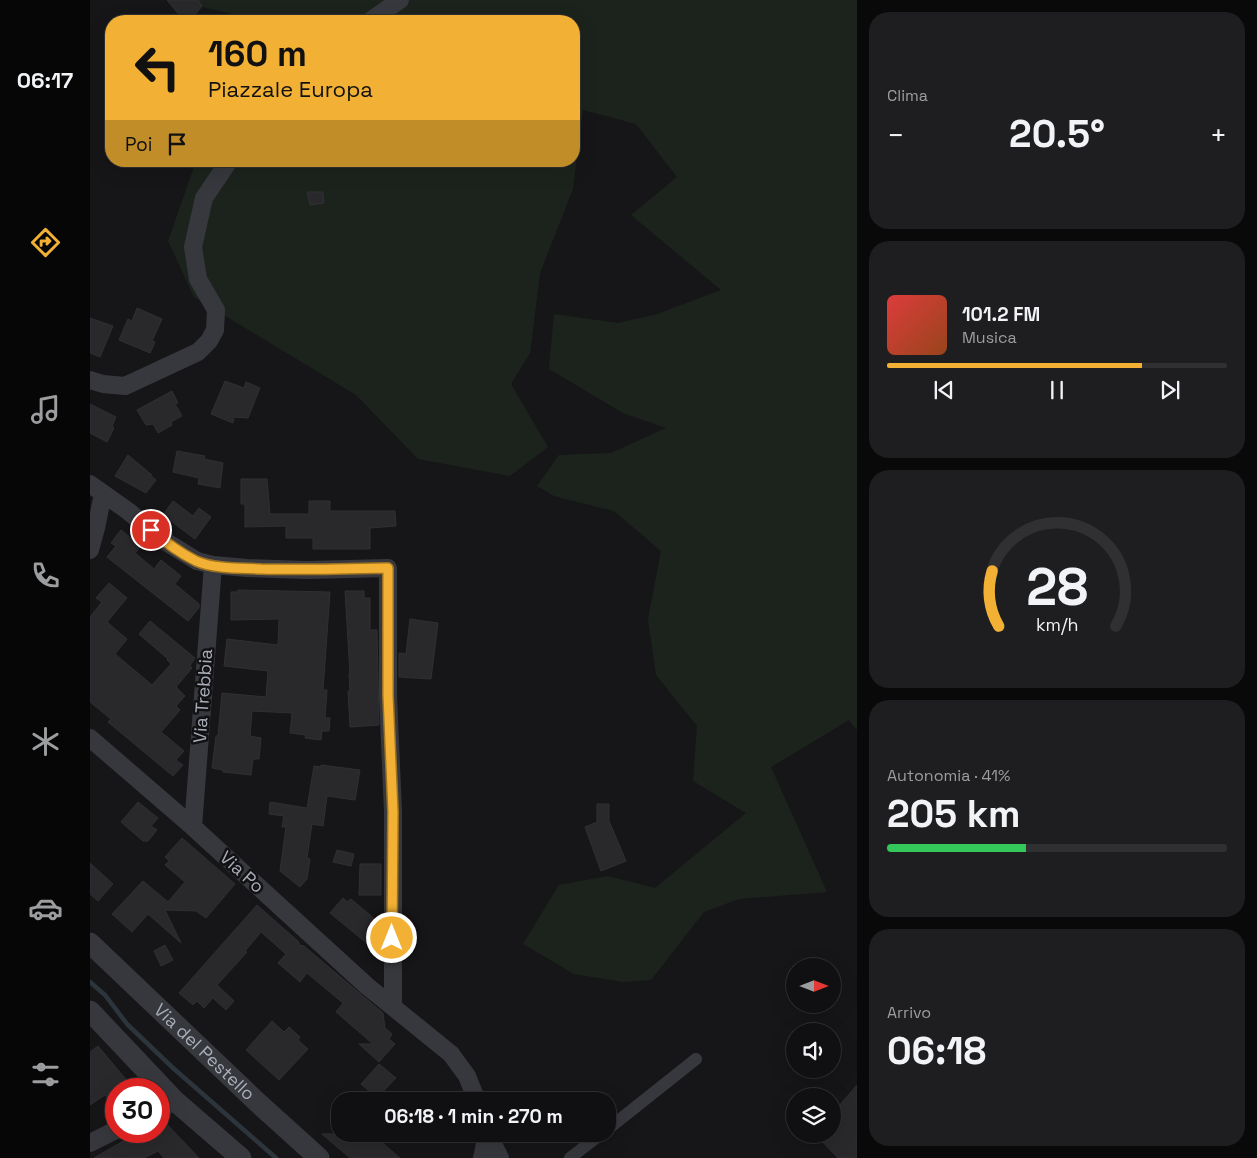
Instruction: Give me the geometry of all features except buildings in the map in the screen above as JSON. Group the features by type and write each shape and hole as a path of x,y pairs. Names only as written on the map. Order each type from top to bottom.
{"street":[{"path":"379,15 400,0"},
{"path":"90,380 103,384 125,386 198,352 215,330 216,310 198,279 193,247 204,198 225,167"},
{"path":"90,550 96,528 97,489"},
{"path":"97,489 128,511 163,540 197,561 213,565 247,568 307,570 388,568 388,695 393,812 393,1007"},
{"name":"Via Trebbia","path":"193,827 213,565"},
{"name":"Via Po","path":"90,738 193,827 367,986 451,1054 467,1076 473,1092"},
{"name":"Via del Pestello","path":"90,943 257,1102 319,1158"},
{"path":"90,1011 145,1078"},
{"path":"616,1123 696,1059"},
{"path":"170,1107 241,1158"},
{"path":"90,1143 105,1136"},
{"path":"482,1158 485,1142"},
{"path":"491,1142 500,1158"},
{"path":"570,1158 591,1142"}],"shaded area":[{"path":"173,0 857,0 857,730 849,720 771,767 827,892 739,899 704,912 651,980 623,982 574,974 523,944 559,885 608,876 655,888 746,813 693,781 697,726 656,675 648,619 661,551 614,511 554,496 537,486 559,455 611,453 666,428 623,413 549,369 554,314 618,323 657,314 721,290 631,215 677,177 636,124 583,110 580,134 580,15 237,15"},
{"path":"194,167 576,167 573,189 540,273 530,353 511,384 548,447 510,476 418,459 356,395 194,297 168,241"}],"waterway":[{"path":"90,982 105,995 127,1024 173,1068 276,1158"}],"route":[{"path":"151,530 163,540 197,561 213,565 307,570 388,568 388,695 393,812 392,938"}]}
